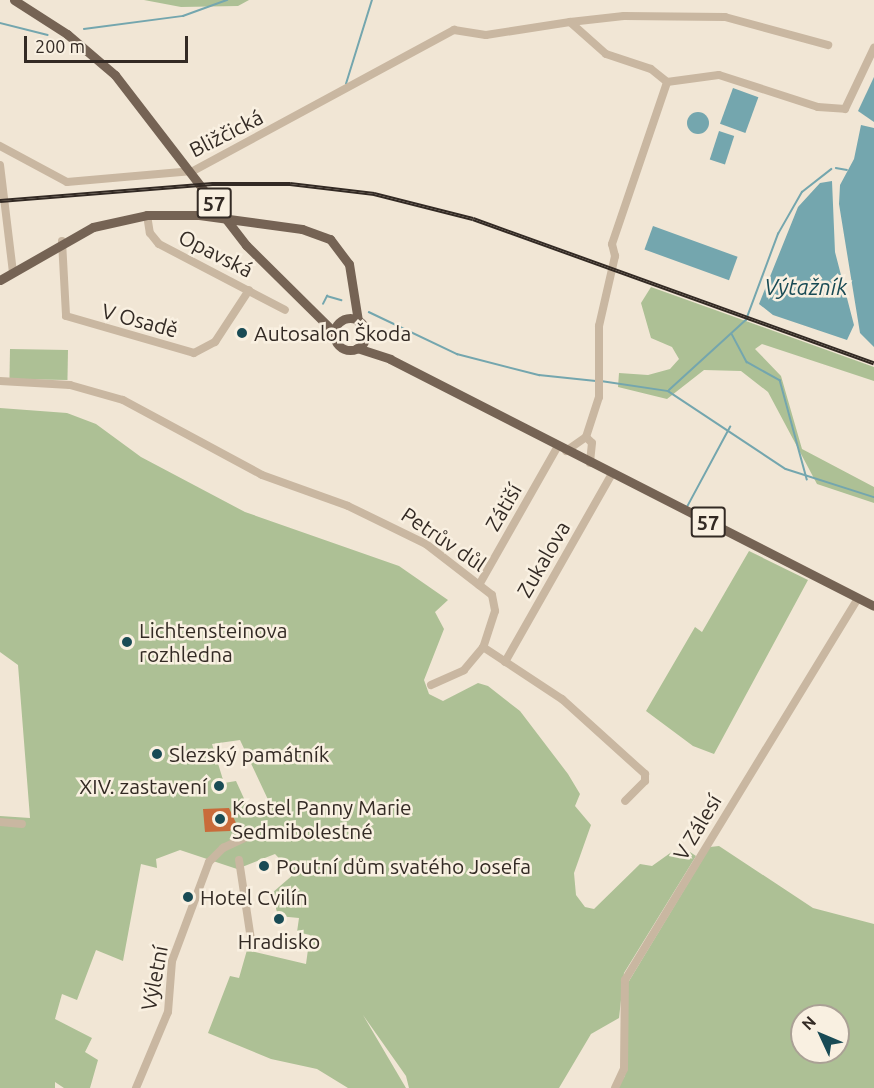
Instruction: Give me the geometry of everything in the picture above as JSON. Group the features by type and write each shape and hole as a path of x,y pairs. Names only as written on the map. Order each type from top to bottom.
{"main road":[{"name":"57","path":"14,0 102,62 184,160 246,244 314,310 335,333 341,347 357,348 390,359 874,606"},
{"name":"Opavská","path":"0,280 62,241 103,224 147,215 199,215 320,234 346,257 358,321"},
{"path":"335,333 343,320 352,296"},
{"name":"57","path":"314,310 343,320 358,321 365,338 390,359"},
{"path":"357,348 365,338"}],"street":[{"path":"570,22 624,16 725,17 828,45"},
{"name":"Bližčická","path":"0,146 67,182 193,171 454,30 486,35 570,22"},
{"path":"570,22 606,54 651,69 667,82 719,75 818,106 845,109 874,48"},
{"path":"562,448 586,437 599,397 599,327 615,256 612,244 667,82"},
{"path":"0,165 13,272"},
{"name":"Opavská","path":"147,215 149,231 159,244 285,310"},
{"name":"V Osadě","path":"62,241 66,316 194,353 215,342 249,290"},
{"name":"Petrův důl","path":"0,381 70,385 123,400 262,475 407,532 492,596 495,611 483,647"},
{"path":"586,437 592,443 590,463"},
{"name":"Zátiší","path":"479,585 562,448"},
{"name":"Zukalova","path":"505,662 612,474"},
{"name":"V Zálesí","path":"615,1088 624,1069 626,980 858,598"},
{"path":"431,685 464,670 483,647 562,699 645,774 625,801"},
{"path":"0,822 22,824"},
{"name":"Výletní","path":"136,1088 168,1012 172,961 212,857 226,846 255,833"},
{"path":"239,860 251,939"}],"green space":[{"path":"144,0 249,0 238,6 181,7"},
{"path":"651,287 874,367 874,381 762,344 755,349 781,376 802,449 874,487 874,503 817,484 768,392 741,371 704,370 667,399 618,387 619,373 648,375 670,369 679,359 672,347 651,338 641,303"},
{"path":"10,349 68,350 67,380 9,379"},
{"path":"0,408 67,413 96,424 141,457 245,512 399,566 448,600 435,612 444,629 424,680 429,694 443,701 478,683 488,686 520,711 568,774 580,794 575,806 591,825 574,873 576,895 585,907 594,909 640,864 652,866 673,851 685,859 690,852 696,856 624,973 619,1018 591,1034 559,1088 409,1088 406,1076 363,1015 406,1088 348,1088 317,1069 271,1059 208,1033 230,976 239,978 247,950 306,964 310,935 297,932 299,918 278,916 272,893 294,874 275,854 237,869 180,850 156,859 157,868 141,864 123,961 96,950 77,1000 62,994 55,1019 92,1038 85,1052 98,1060 90,1088 64,1088 55,1082 55,1088 0,1088 0,816 30,818 18,665 0,652","holes":["240,740 271,806 252,816 236,781 224,783 212,744"]},
{"path":"749,551 808,580 714,754 693,746 646,711 695,627 702,632"},
{"path":"719,846 813,908 874,924 874,1088 616,1088 625,1076 626,986 710,847"}],"water":[{"path":"874,77 874,122 858,111"},
{"path":"733,88 758,97 745,133 720,124"},
{"path":"698,112 706,115 709,123 706,131 698,134 690,131 687,123 690,115"},
{"path":"861,125 874,128 874,347 860,333 839,204 840,185 854,159"},
{"path":"719,131 734,136 725,164 710,160"},
{"name":"Výtažník","path":"832,181 835,252 854,325 847,340 773,315 759,304 798,207 820,183"},
{"path":"653,226 738,257 729,280 644,249"}],"building":[{"name":"Kostel Panny Marie Sedmibolestné","path":"229,808 236,823 230,831 205,832 203,809"}],"waterway":[{"path":"84,29 183,16 227,0"},
{"path":"346,84 372,0"},
{"path":"0,23 48,35"},
{"path":"836,168 847,170"},
{"path":"669,390 746,320 778,234 802,192 831,169"},
{"path":"323,304 327,296 341,300"},
{"path":"369,312 457,354 539,375 596,381"},
{"path":"732,334 747,362 780,380 807,479"},
{"path":"601,381 668,391 786,469 874,497"},
{"path":"687,507 730,427"}],"railway":[{"path":"0,201 212,184 290,184 374,194 473,219 874,363"}],"place":[{"name":"Autosalon Škoda","path":"242,333"},
{"name":"Lichtensteinova rozhledna","path":"127,642"},
{"name":"Slezský památník","path":"157,754"},
{"name":"XIV. zastavení","path":"219,786"},
{"name":"Kostel Panny Marie Sedmibolestné","path":"220,819"},
{"name":"Poutní dům svatého Josefa","path":"264,866"},
{"name":"Hotel Cvilín","path":"188,897"},
{"name":"Hradisko","path":"279,919"}]}
